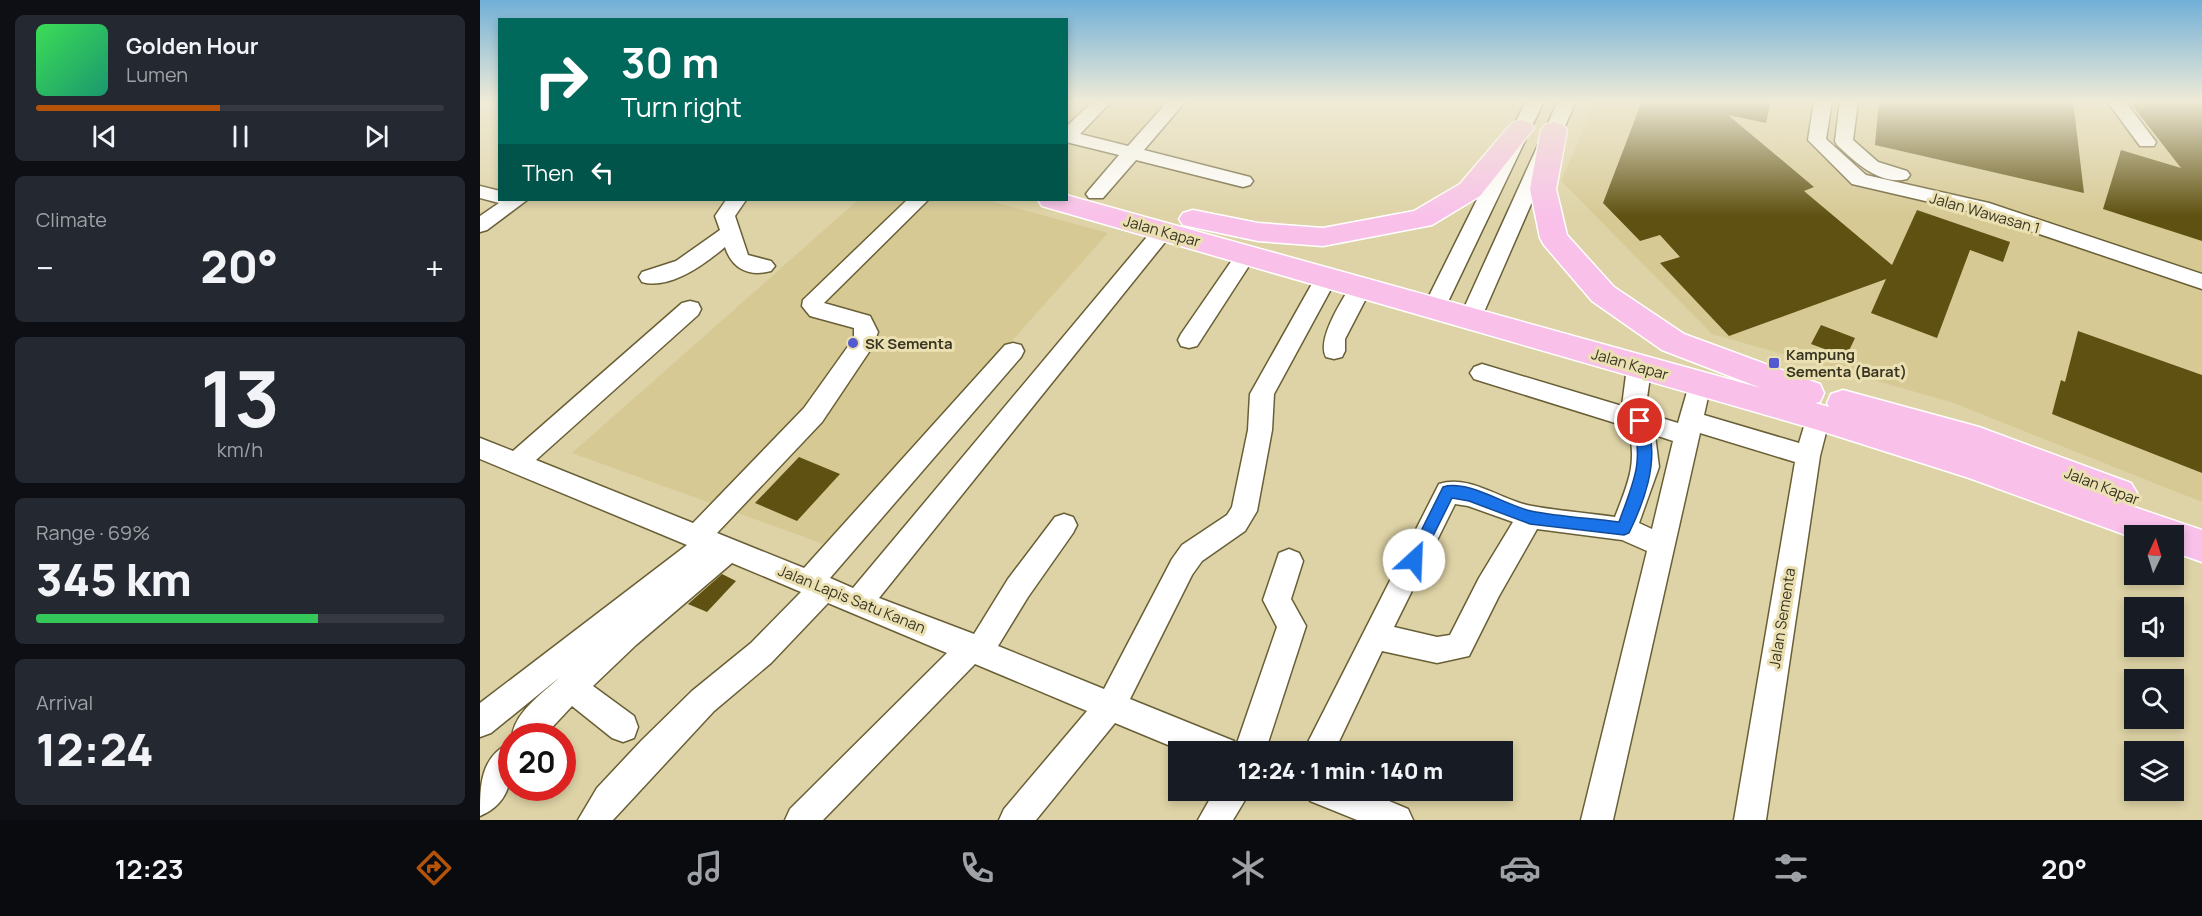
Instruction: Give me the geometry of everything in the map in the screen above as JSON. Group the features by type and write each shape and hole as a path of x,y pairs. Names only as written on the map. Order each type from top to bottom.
{"highway":[{"path":"1157,221 1323,237 1422,219 1470,190 1512,139"},
{"path":"1552,139 1543,189 1554,238 1603,294 1673,342 1813,405"},
{"name":"Jalan Kapar","path":"1068,187 1095,194 1157,221 1246,255 1361,287 1438,300"},
{"name":"Jalan Kapar","path":"1057,201 1157,221 1813,405 1976,466 2202,546"},
{"name":"Jalan Kapar","path":"1474,310 1639,367 1699,384 1979,440 2202,525"}],"street":[{"path":"1079,139 1243,181"},
{"path":"1095,194 1141,139"},
{"path":"1438,300 1516,139"},
{"path":"1474,310 1550,139"},
{"name":"Jalan Wawasan 1","path":"1817,139 1859,180 1982,208 2202,282"},
{"name":"Jalan Wawasan 1","path":"1844,139 1871,166 1888,173 1990,194 2202,264"},
{"path":"480,192 498,196"},
{"path":"480,225 509,201"},
{"path":"735,201 725,216 739,258 746,264 764,267"},
{"path":"535,723 626,636 713,542 779,453 813,415 864,340 867,332 862,322 818,310 813,306 814,300 917,201"},
{"path":"858,603 1157,221"},
{"path":"650,277 675,272 695,263 729,233"},
{"path":"1189,340 1246,255"},
{"path":"1015,820 1110,705 1182,567 1204,543 1236,524 1244,511 1250,491 1252,464 1260,430 1262,394 1326,278"},
{"path":"1334,351 1334,339 1361,287"},
{"path":"516,463 690,309"},
{"path":"594,820 608,799 703,701 761,653 1013,351"},
{"path":"1624,529 1646,467 1645,443 1633,393 1639,367"},
{"path":"1482,374 1640,421 1689,428 1808,456"},
{"path":"1598,820 1699,384"},
{"name":"Jalan Sementa","path":"1750,820 1808,456 1813,405"},
{"name":"Jalan Lapis Satu Kanan","path":"480,448 1197,741"},
{"path":"1323,741 1448,492 1469,495 1530,518 1624,529 1662,545"},
{"path":"1375,636 1437,650 1459,647 1489,587 1530,518"},
{"path":"801,820 976,649 1064,525"},
{"path":"480,722 713,542"},
{"path":"1253,741 1292,626 1277,600 1289,561"},
{"path":"571,687 623,727"},
{"path":"480,800 498,776"},
{"path":"1214,820 1227,801"},
{"path":"1348,801 1396,820"}],"shaded area":[{"path":"1089,139 1133,139 1124,149"},
{"path":"1579,139 2202,139 2202,502 1951,402 1712,334 1561,181"},
{"name":"SK Sementa","path":"857,201 991,201 1108,233 829,546 572,453"}],"building":[{"path":"1627,139 1757,139 1814,187 1804,191 1892,265 1917,210 2010,242 2003,262 1970,250 1937,338 1871,313 1886,279 1729,336 1660,263 1680,257 1660,235 1640,241 1603,203"},
{"path":"1876,139 2078,139 2084,193 1875,145"},
{"path":"2159,139 2202,139 2202,241 2103,209 2121,150 2181,168"},
{"path":"1821,325 1855,338 1846,357 1811,344"},
{"path":"2078,331 2202,375 2202,473 2052,414 2061,380 2065,382"},
{"path":"799,457 840,474 797,521 755,503"},
{"path":"722,574 736,581 707,612 688,604"}],"place":[{"name":"SK Sementa","path":"853,343"},
{"name":"Kampung Sementa (Barat)","path":"1774,363"}],"route":[{"path":"1414,560 1445,496 1448,492 1454,491 1530,518 1595,523 1624,529 1646,467 1645,443 1640,421"}]}
